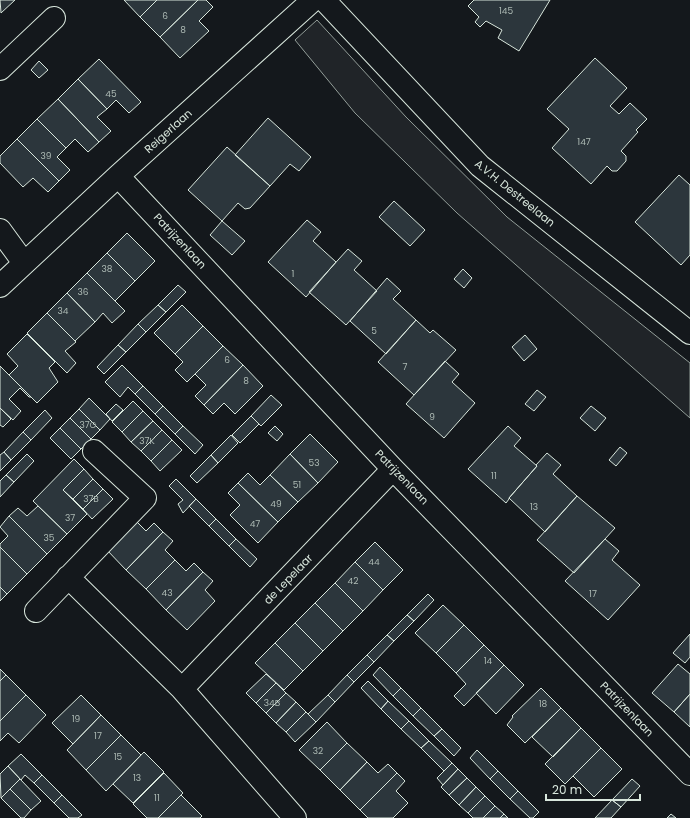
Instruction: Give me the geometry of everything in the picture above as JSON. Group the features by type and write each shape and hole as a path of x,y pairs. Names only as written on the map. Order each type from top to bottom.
{"street":[{"name":"Reigerlaan","path":"0,286 118,176 313,0"},
{"name":"A.V.H. Destreelaan","path":"324,0 480,166 690,333"},
{"path":"0,69 54,18"},
{"name":"Patrijzenlaan","path":"118,176 393,468 690,774"},
{"path":"0,230 24,263"},
{"path":"36,611 145,498 94,451"},
{"name":"de Lepelaar","path":"182,689 393,468"},
{"path":"68,577 182,689 295,818"}],"shaded area":[{"path":"317,20 406,117 507,217 690,363 690,418 457,213 355,113 295,40"}],"building":[{"path":"0,0 15,0 1,13"},
{"path":"124,0 157,0 140,17"},
{"path":"157,0 198,0 160,37 140,17"},
{"path":"198,0 206,0 213,7 199,21 209,31 180,58 160,37"},
{"path":"474,0 550,0 519,51 498,38 502,30 486,21 480,27 475,22 479,17 468,6"},
{"path":"595,58 627,88 610,106 619,114 630,103 647,119 636,130 638,132 621,151 626,156 626,161 617,171 612,171 607,166 591,184 552,148 569,129 547,109"},
{"path":"99,59 141,102 129,113 116,100 107,109 78,79"},
{"path":"39,61 48,70 39,78 31,70"},
{"path":"78,79 107,109 97,117 111,131 99,142 58,99"},
{"path":"58,99 99,142 88,152 75,139 66,148 37,119"},
{"path":"268,118 311,157 299,171 290,164 270,186 235,155"},
{"path":"37,119 66,148 57,157 70,170 59,181 17,139"},
{"path":"17,139 59,181 48,192 33,178 23,187 0,163 0,156"},
{"path":"227,147 270,186 250,208 245,209 238,203 222,221 188,190"},
{"path":"679,175 690,185 690,255 681,265 635,222"},
{"path":"394,201 425,230 410,246 379,217"},
{"path":"307,220 321,232 313,241 336,262 306,297 268,262"},
{"path":"222,221 245,241 232,255 210,235"},
{"path":"127,233 155,261 135,281 107,253"},
{"path":"348,249 362,261 354,270 377,291 346,325 309,292"},
{"path":"107,253 135,281 115,301 87,273"},
{"path":"463,269 472,278 464,288 454,279"},
{"path":"87,273 125,311 112,323 103,313 95,322 67,293"},
{"path":"387,278 401,291 393,299 416,320 386,354 350,321"},
{"path":"178,285 186,292 166,312 158,305"},
{"path":"67,293 95,322 75,341 47,313"},
{"path":"158,305 166,312 146,332 138,324"},
{"path":"182,305 203,326 175,354 154,333"},
{"path":"47,313 76,342 65,351 76,363 67,373 27,333"},
{"path":"416,320 430,333 433,330 456,350 414,395 378,362"},
{"path":"138,324 146,332 126,352 118,345"},
{"path":"203,326 223,346 187,382 175,370 183,362 175,354"},
{"path":"27,334 55,362 49,368 58,382 37,403 9,375 18,366 7,354"},
{"path":"525,335 537,349 524,361 512,347"},
{"path":"118,345 126,352 104,374 97,367"},
{"path":"223,346 243,365 204,405 195,396 206,385 195,374"},
{"path":"445,361 459,374 452,382 475,403 444,438 406,404"},
{"path":"122,365 143,386 135,394 128,387 120,397 105,382"},
{"path":"243,365 263,386 235,414 224,403 213,414 204,405"},
{"path":"0,366 31,397 29,397 20,388 9,399 21,411 13,420 0,408"},
{"path":"143,386 163,406 155,414 135,394"},
{"path":"537,390 546,397 534,411 525,404"},
{"path":"271,395 282,405 261,426 251,416"},
{"path":"89,398 110,419 100,430 79,409"},
{"path":"133,401 143,411 122,432 112,422"},
{"path":"116,404 123,410 112,421 106,414"},
{"path":"163,406 183,426 175,434 155,414"},
{"path":"591,406 606,418 595,431 580,418"},
{"path":"0,408 11,419 3,427 0,425"},
{"path":"79,409 100,430 91,439 70,418"},
{"path":"45,410 52,418 31,440 23,432"},
{"path":"143,411 153,421 131,442 122,432"},
{"path":"251,416 259,424 240,443 232,435"},
{"path":"70,418 91,439 81,449 60,428"},
{"path":"153,421 162,430 141,451 131,442"},
{"path":"183,426 203,445 195,454 175,434"},
{"path":"275,426 283,434 277,441 268,433"},
{"path":"508,426 521,438 514,446 537,466 506,503 468,469"},
{"path":"60,428 81,449 71,459 50,438"},
{"path":"162,430 172,440 151,461 141,451"},
{"path":"23,432 31,440 11,460 4,452"},
{"path":"310,434 338,462 318,483 290,454"},
{"path":"231,435 238,443 218,463 211,455"},
{"path":"172,440 182,450 160,471 151,461"},
{"path":"620,447 627,453 616,466 609,460"},
{"path":"4,452 11,460 0,471 0,455"},
{"path":"547,453 561,465 553,474 577,496 545,532 509,498"},
{"path":"27,454 34,461 14,482 6,475"},
{"path":"290,454 318,483 298,502 270,475"},
{"path":"211,455 218,463 197,483 190,476"},
{"path":"74,459 84,469 63,490 87,514 67,534 33,501"},
{"path":"84,469 93,479 73,499 63,490"},
{"path":"248,473 260,485 270,475 298,502 278,522 238,483"},
{"path":"6,475 14,482 0,497 0,481"},
{"path":"93,479 103,489 83,509 73,499"},
{"path":"176,479 196,499 183,513 178,504 183,500 169,486"},
{"path":"238,483 278,522 258,543 230,515 240,505 228,493"},
{"path":"103,489 113,499 92,519 83,509"},
{"path":"577,496 615,528 574,573 537,540"},
{"path":"196,499 216,519 209,526 189,506"},
{"path":"38,506 67,534 47,554 9,516 18,508 27,516"},
{"path":"9,516 47,554 27,574 0,547 0,544 8,536 0,527"},
{"path":"216,519 236,539 229,546 209,526"},
{"path":"135,520 146,531 154,523 163,532 126,570 106,549"},
{"path":"163,532 173,541 165,550 175,560 146,589 126,570"},
{"path":"236,539 257,559 250,567 229,546"},
{"path":"605,539 619,551 612,560 640,585 608,620 565,581"},
{"path":"375,542 403,570 383,590 355,562"},
{"path":"0,547 27,574 7,594 0,587"},
{"path":"175,560 186,571 194,563 203,572 166,610 146,589"},
{"path":"355,562 383,590 363,611 335,583"},
{"path":"203,572 213,581 205,590 215,601 187,630 166,610"},
{"path":"335,583 363,611 343,631 315,603"},
{"path":"0,587 7,594 0,601"},
{"path":"428,594 434,600 414,621 407,615"},
{"path":"315,603 343,631 323,651 295,623"},
{"path":"443,605 464,625 436,653 415,633"},
{"path":"407,615 414,621 394,641 387,635"},
{"path":"295,623 323,651 303,671 275,643"},
{"path":"464,625 484,645 456,673 436,653"},
{"path":"690,634 690,657 685,663 673,653"},
{"path":"387,635 394,641 374,662 367,655"},
{"path":"275,643 303,671 284,690 255,663"},
{"path":"484,645 504,665 464,706 454,696 466,684 456,673"},
{"path":"367,655 374,662 354,682 347,675"},
{"path":"678,664 690,674 690,694 674,712 652,693"},
{"path":"504,665 524,685 496,714 476,693"},
{"path":"380,667 401,688 393,696 373,675"},
{"path":"0,669 6,675 0,681"},
{"path":"266,674 276,683 256,703 246,693"},
{"path":"6,675 26,695 0,721 0,681"},
{"path":"347,675 354,682 335,702 328,695"},
{"path":"368,681 388,701 381,709 361,688"},
{"path":"276,683 286,693 266,713 256,703"},
{"path":"401,688 421,708 413,716 393,696"},
{"path":"541,688 561,708 525,743 507,725 513,717 512,716"},
{"path":"286,693 296,702 276,723 266,713"},
{"path":"690,694 690,727 674,712"},
{"path":"26,695 46,715 19,743 8,733 0,741 0,721"},
{"path":"81,695 101,715 73,744 52,723"},
{"path":"328,695 335,702 316,722 308,714"},
{"path":"388,701 409,721 401,729 381,709"},
{"path":"296,702 306,712 286,732 276,723"},
{"path":"421,708 442,729 434,736 413,716"},
{"path":"561,708 581,728 553,757 532,737"},
{"path":"306,712 316,722 295,742 286,732"},
{"path":"101,715 121,735 86,770 67,750"},
{"path":"409,721 429,741 421,748 401,729"},
{"path":"327,722 347,743 320,770 299,750"},
{"path":"581,728 601,748 565,784 545,764"},
{"path":"442,729 461,748 454,756 434,736"},
{"path":"121,735 141,755 106,791 86,770"},
{"path":"429,741 452,763 444,771 421,748"},
{"path":"347,743 367,762 340,790 320,770"},
{"path":"601,748 622,769 594,797 573,776"},
{"path":"477,750 498,771 490,779 470,758"},
{"path":"144,752 164,772 133,803 113,784"},
{"path":"21,754 42,775 34,783 25,775 21,780 8,766"},
{"path":"367,762 378,773 388,764 397,773 360,810 340,790"},
{"path":"452,763 458,769 443,785 437,778"},
{"path":"8,766 20,779 1,798 0,774"},
{"path":"458,769 467,778 449,795 441,787"},
{"path":"498,771 518,791 510,799 490,779"},
{"path":"164,773 183,793 158,818 147,818 133,804"},
{"path":"397,773 405,781 396,791 408,803 393,818 368,818 360,810"},
{"path":"42,775 62,795 54,803 34,783"},
{"path":"467,778 476,787 459,805 449,795"},
{"path":"20,779 41,801 31,810 10,789"},
{"path":"632,779 640,786 621,807 612,800"},
{"path":"476,787 485,796 468,813 459,805"},
{"path":"10,789 31,810 24,818 21,818 1,798"},
{"path":"518,791 539,812 533,818 530,818 510,799"},
{"path":"62,795 82,815 78,818 69,818 54,803"},
{"path":"181,795 202,816 200,818 158,818"},
{"path":"485,796 495,806 483,818 473,818 468,813"},
{"path":"612,800 621,807 611,818 595,818"},
{"path":"495,806 504,814 500,818 483,818"},
{"path":"504,814 508,818 500,818"},
{"path":"671,814 676,818 667,818"}]}
